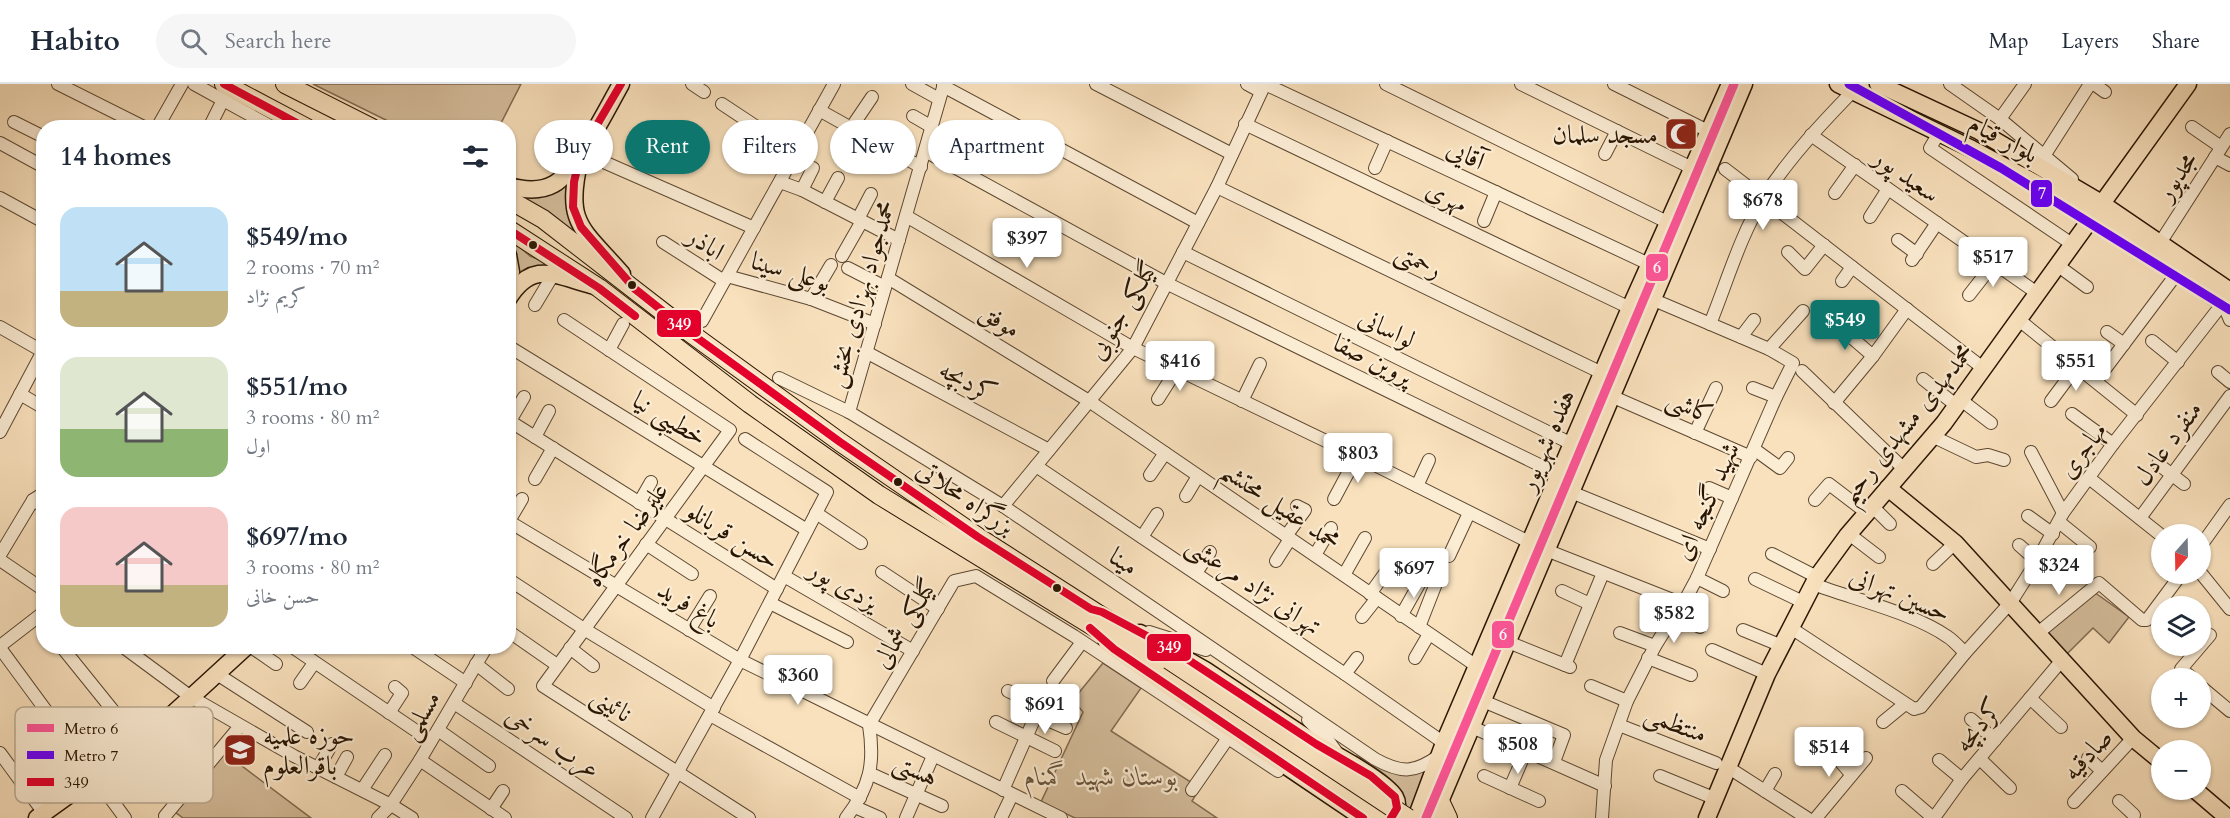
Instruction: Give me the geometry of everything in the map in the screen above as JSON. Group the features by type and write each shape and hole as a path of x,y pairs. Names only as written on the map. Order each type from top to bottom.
{"highway":[{"path":"285,84 356,120"},
{"path":"223,92 289,120"},
{"name":"بزرگراه محلاتی","path":"516,204 543,219 689,332 840,442 1083,613"},
{"name":"بزرگراه محلاتی","path":"516,234 599,288 750,404 879,495 1083,613 1408,818"},
{"name":"بزرگراه محلاتی","path":"1165,664 1389,818"}],"main road":[{"path":"600,120 621,84"},
{"name":"هفده شهریور","path":"1440,812 1472,727 1508,642 1560,475 1572,444 1667,222 1730,84"},
{"name":"هفده شهریور","path":"1416,818 1442,749 1478,667 1538,547 1571,492 1744,84"},
{"name":"بلوار قیام","path":"1878,84 1979,131 2097,209 2178,272 2228,296"},
{"name":"محمدمهدی مشهدی رحیم","path":"1707,818 1716,799 1723,765 1815,580 1849,534 1959,403 2188,84"},
{"name":"بلوار قیام","path":"1846,88 2097,209 2160,243 2228,296"},
{"path":"516,187 530,190 555,183 563,174"},
{"path":"576,174 575,215 581,227 635,289"},
{"path":"516,289 525,278 537,274 553,275 599,288"},
{"path":"1888,488 1956,543 2133,738 2151,753"},
{"path":"1083,613 1102,612 1175,651 1316,744 1338,755 1387,787 1395,796 1398,804 1394,815 1389,818"},
{"path":"1083,613 1114,649 1363,818"},
{"path":"180,707 240,654"},
{"path":"2208,800 2228,815"},
{"path":"40,815 57,803"}],"street":[{"path":"58,84 130,120"},
{"path":"162,120 182,84"},
{"path":"194,84 223,92 263,120"},
{"path":"692,84 704,92"},
{"path":"912,84 939,99"},
{"path":"1096,84 1232,154"},
{"name":"آقایی","path":"1247,84 1263,86 1387,141 1649,264"},
{"path":"1386,84 1667,222"},
{"path":"1521,84 1692,168"},
{"path":"1950,84 2000,119 2044,156 2097,209"},
{"path":"2000,119 2025,84"},
{"path":"2044,156 2092,84 2105,92"},
{"path":"943,85 1198,223"},
{"name":"محمدجواد بهزادی بخش","path":"934,120 943,85"},
{"path":"1620,85 1708,131"},
{"path":"814,120 828,86"},
{"name":"گیلکی جنوبی","path":"1003,506 1132,348 1216,187 1263,86"},
{"path":"1710,324 1746,233 1763,198 1846,88"},
{"path":"212,120 223,92"},
{"path":"856,120 872,97"},
{"path":"722,104 746,120"},
{"path":"819,110 837,120"},
{"path":"913,116 928,125"},
{"path":"15,122 36,133"},
{"name":"مهری","path":"1245,124 1630,308"},
{"path":"2192,128 2230,165"},
{"path":"1605,154 1617,131"},
{"path":"1939,133 1930,148 2072,244"},
{"name":"مجدپور","path":"2160,243 2230,134"},
{"name":"سعید پور","path":"1811,135 2037,293"},
{"name":"محمدجواد بهزادی بخش","path":"849,412 928,141"},
{"path":"1375,168 1387,141"},
{"path":"0,143 36,163"},
{"name":"پروین صفا","path":"925,151 1166,283 1560,475"},
{"path":"916,164 921,167"},
{"path":"1835,193 1855,165"},
{"path":"613,166 754,228"},
{"path":"1725,169 1983,368"},
{"path":"702,321 784,174"},
{"path":"802,190 810,174"},
{"path":"825,202 838,178"},
{"path":"780,182 802,190 899,240"},
{"name":"رحمتی","path":"1216,187 1602,373"},
{"path":"1870,217 1888,189"},
{"path":"1484,220 1496,192"},
{"path":"842,256 871,194"},
{"path":"0,198 36,218"},
{"path":"906,216 1132,348 1357,456 1538,547 1603,573 1680,609 1700,627"},
{"path":"1898,240 1914,257 1937,223"},
{"name":"اباذر","path":"663,242 726,278"},
{"path":"1788,252 1805,268 1824,245"},
{"name":"لواسانی","path":"1183,252 1572,444"},
{"path":"1969,295 1994,262"},
{"path":"811,299 831,265"},
{"path":"2057,265 2087,287"},
{"path":"1842,281 1852,267"},
{"name":"موفق","path":"848,268 887,283 1089,401"},
{"path":"2096,381 2178,272"},
{"path":"535,305 553,275"},
{"name":"بوعلی سینا","path":"726,278 811,299 875,324"},
{"path":"2228,296 2230,320"},
{"name":"مهاجری","path":"1905,704 1914,709 1921,707 2011,602 2058,523 2113,444 2228,296"},
{"path":"1654,300 1769,348 1798,367 1904,469"},
{"path":"1833,403 1873,356 1907,309"},
{"path":"1769,348 1803,310"},
{"path":"564,320 609,350 624,324"},
{"path":"1741,337 1754,320"},
{"path":"2019,320 2137,415"},
{"path":"1836,324 1873,356"},
{"path":"0,327 36,346"},
{"path":"2107,332 2124,344"},
{"path":"2151,341 2178,362"},
{"name":"علیرضا خرمگاه","path":"557,665 730,430 609,350"},
{"name":"خطیبی نیا","path":"516,351 807,530"},
{"name":"کردبچه","path":"866,352 1049,450"},
{"path":"0,432 5,411 20,394 36,363"},
{"path":"1242,401 1260,364"},
{"path":"2051,401 2077,366"},
{"name":"شهید گنجه ای","path":"1602,818 1606,760 1627,701 1648,658 1680,609 1696,578 1776,397 1798,367"},
{"path":"1158,399 1178,369"},
{"path":"2218,372 2230,382"},
{"name":"مینا","path":"779,378 849,412 1003,506 1375,759 1398,770 1417,768 1442,749"},
{"path":"1923,379 1990,423"},
{"path":"1695,433 1716,388"},
{"path":"1753,388 1776,397"},
{"path":"20,394 36,403"},
{"name":"کاشی","path":"1611,396 1695,433 1753,453 1780,468 1788,458"},
{"name":"منفرد عادل","path":"2140,518 2230,396"},
{"path":"516,409 524,397"},
{"name":"محمد عقیل محتشم","path":"1089,401 1478,667"},
{"path":"535,437 549,411"},
{"path":"2072,414 2113,444"},
{"name":"حسن قربانلو","path":"516,425 777,589"},
{"path":"1932,436 1976,457 1988,455 2004,460"},
{"path":"652,818 740,660 827,492 745,439"},
{"path":"535,479 553,448"},
{"path":"2031,452 2058,523"},
{"path":"1150,475 1165,453"},
{"path":"1334,499 1357,456"},
{"path":"1417,486 1429,460"},
{"path":"2158,464 2184,484"},
{"name":"تهرانی نژاد مرعشی","path":"1036,466 1345,674 1442,749"},
{"path":"1186,496 1198,476"},
{"path":"2090,478 2151,527"},
{"path":"639,503 651,482"},
{"path":"1815,500 1829,484 1890,524"},
{"path":"1709,488 1732,498"},
{"path":"1571,492 1710,549"},
{"path":"516,510 522,500"},
{"path":"2211,532 2230,505"},
{"path":"36,506 0,557 36,584"},
{"path":"1276,561 1305,510 1297,506"},
{"path":"816,513 861,543"},
{"path":"1449,556 1469,513"},
{"path":"1142,537 1157,514"},
{"path":"2028,516 2058,523 2090,547"},
{"name":"باغ فرید","path":"516,525 740,660 1053,816"},
{"path":"1315,555 1331,528"},
{"path":"1849,534 1879,557"},
{"path":"1344,575 1365,538"},
{"path":"1933,564 1956,543"},
{"path":"646,544 692,574"},
{"path":"2019,545 2037,561"},
{"path":"1196,573 1210,552"},
{"name":"حسین تهرانی","path":"1772,554 1815,580 1937,630 1950,637 1965,653"},
{"path":"1401,616 1427,570 1415,562"},
{"path":"1362,617 1388,569"},
{"path":"882,572 938,609"},
{"path":"1508,642 1568,666 1603,573"},
{"name":"یزدی پور","path":"784,576 913,651"},
{"name":"گيلکی شمالی","path":"869,725 954,581 976,576 1082,642 1349,818"},
{"path":"1696,578 1723,591"},
{"path":"1755,579 1803,602"},
{"path":"1415,658 1437,581"},
{"path":"2038,633 2099,583 2142,620 2147,620 2174,584"},
{"path":"516,584 880,818"},
{"path":"2210,584 2230,609"},
{"path":"1562,591 1590,604"},
{"path":"688,630 710,596"},
{"path":"770,603 847,642"},
{"path":"36,621 2,641 47,707"},
{"path":"1127,626 1198,646 1232,662"},
{"path":"1791,628 1905,704 1882,722"},
{"path":"1743,630 1782,645"},
{"path":"1620,633 1655,646"},
{"path":"516,637 557,665"},
{"path":"1053,681 1082,642"},
{"path":"570,648 592,666"},
{"path":"1712,650 1767,674"},
{"path":"67,654 110,707"},
{"path":"133,654 208,707"},
{"path":"261,654 276,664"},
{"path":"302,654 389,713 489,766"},
{"path":"423,654 466,683"},
{"name":"مسلمی","path":"378,818 390,806 420,760 482,654"},
{"path":"2182,668 2192,656"},
{"path":"1345,674 1357,658"},
{"path":"1648,658 1691,675"},
{"name":"کردبچه","path":"1934,817 1962,779 2062,660"},
{"path":"300,682 314,663"},
{"path":"476,664 508,689"},
{"name":"نائینی","path":"557,665 543,686 678,773"},
{"path":"217,674 307,732"},
{"path":"1591,686 1627,701"},
{"path":"389,713 402,693 395,687"},
{"path":"1008,691 1066,728"},
{"path":"2211,695 2230,711"},
{"path":"1285,698 1327,739 1338,755"},
{"path":"2030,698 2061,727"},
{"path":"1483,701 1564,735 1554,762"},
{"name":"عرب سرخی","path":"454,703 626,818"},
{"path":"213,710 412,818"},
{"path":"1001,818 1025,736 1038,710"},
{"path":"1971,718 1995,740"},
{"path":"996,722 1055,751"},
{"path":"846,818 857,803 871,774 873,748 869,725"},
{"name":"منتظمی","path":"1618,725 1723,765 1809,818"},
{"path":"213,758 240,726"},
{"path":"1472,727 1605,786"},
{"path":"1192,790 1228,738"},
{"name":"صادقیه","path":"2074,802 2133,738"},
{"path":"318,768 333,744"},
{"path":"1510,788 1526,751"},
{"path":"0,753 15,776"},
{"path":"362,790 384,755"},
{"path":"906,818 933,756"},
{"path":"336,777 347,757"},
{"path":"1809,818 1866,758"},
{"path":"2088,758 2102,771"},
{"path":"1980,759 2010,788"},
{"path":"420,760 505,818"},
{"path":"1839,760 1851,774"},
{"path":"1939,760 1962,779"},
{"path":"678,773 749,818"},
{"name":"هستی","path":"871,774 942,806"},
{"path":"1765,791 1774,774"},
{"path":"1484,776 1539,801"},
{"path":"1660,776 1716,799"},
{"path":"491,809 503,790"},
{"path":"1902,791 1934,817"},
{"path":"2119,801 2134,815"},
{"path":"114,803 125,818"},
{"path":"165,816 176,803"}],"green space":[{"path":"313,84 521,84 503,120 386,120"},
{"path":"572,175 595,247 552,216 516,194 516,188"},
{"path":"516,244 530,256 554,266 517,281"},
{"path":"2094,592 2129,617 2109,643 2093,628 2067,654 2046,632"},
{"name":"بوستان شهید گمنام","path":"1103,663 1141,688 1111,731 1200,788 1192,801 1217,818 1075,818 1041,802 1083,712 1073,700"},
{"path":"222,751 311,818 183,818 175,812 182,803 213,803 213,763"},
{"path":"1356,756 1394,773 1429,768 1411,811 1404,806 1397,788 1386,776"}],"metro line":[{"name":"6","path":"1426,818 1734,84"},
{"name":"7","path":"1849,84 2001,168 2230,310"}],"transit line":[{"name":"349","path":"224,84 291,120"},
{"name":"349","path":"621,84 581,152 574,182 573,207 581,227 635,289 689,332 840,442 978,537 1091,609 1102,612 1175,651 1316,744 1371,776 1395,797 1397,808 1391,818"},
{"name":"349","path":"516,234 599,288 635,316"},
{"name":"349","path":"1090,628 1114,649 1363,818"}],"place":[{"name":"مسجد سلمان","path":"1681,134"},
{"name":"حوزه علمیه باقرالعلوم","path":"240,750"}]}
